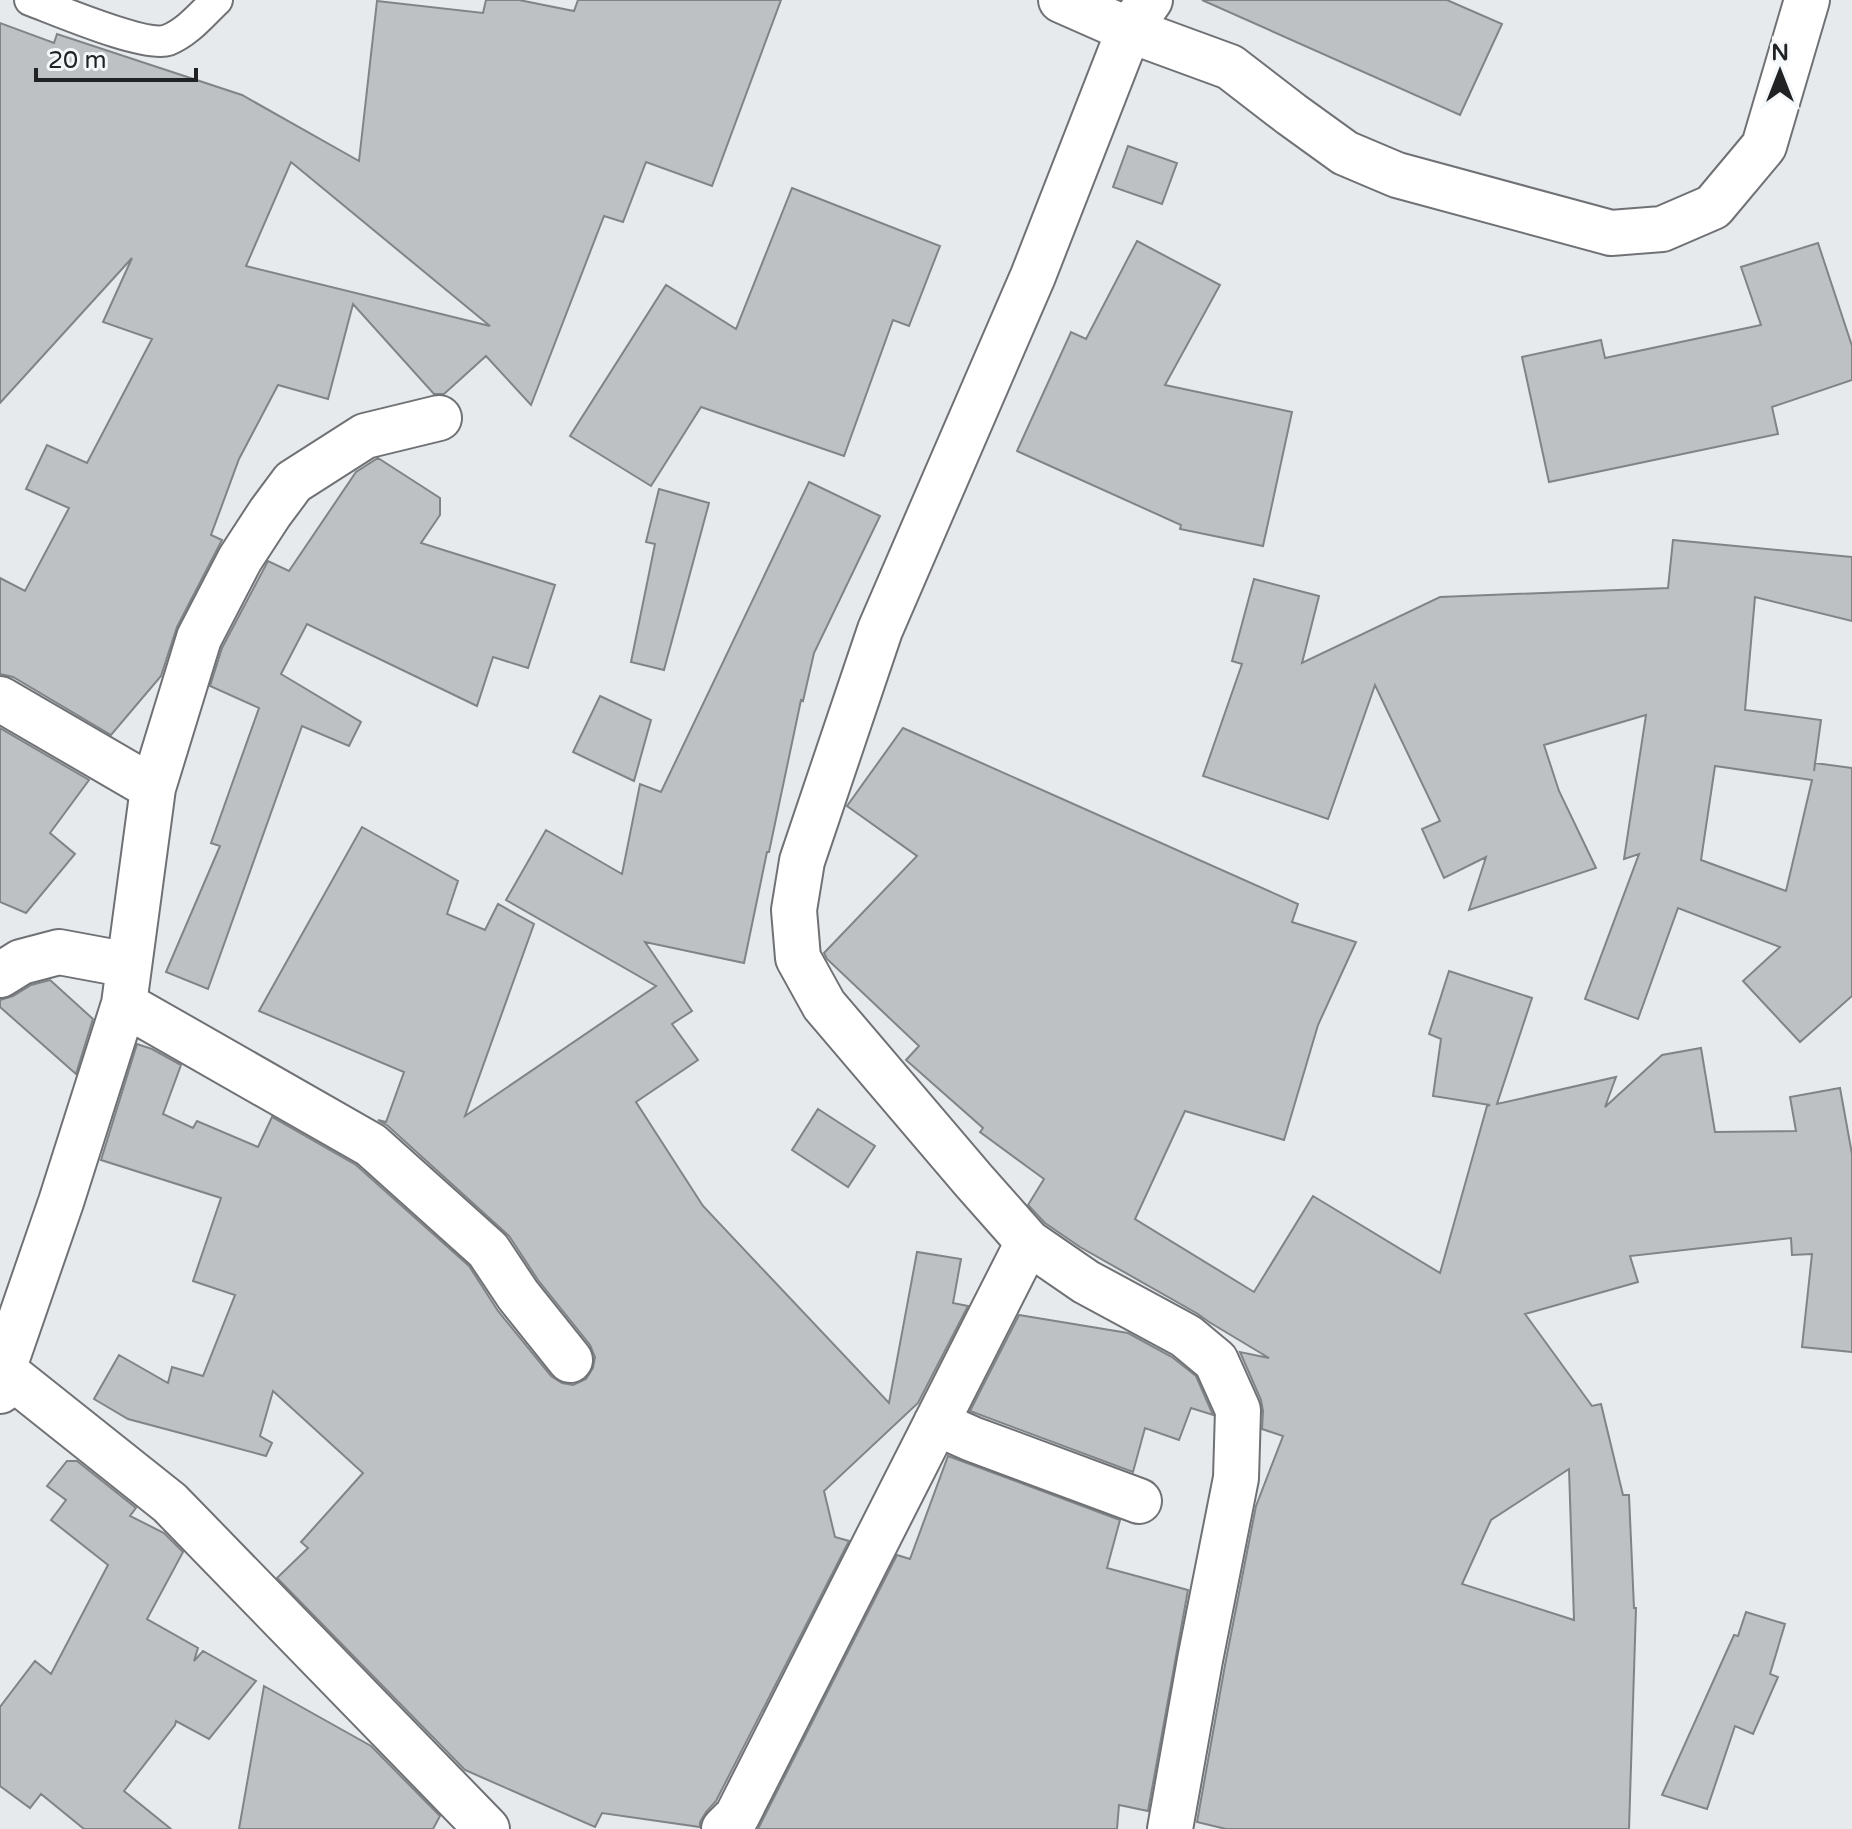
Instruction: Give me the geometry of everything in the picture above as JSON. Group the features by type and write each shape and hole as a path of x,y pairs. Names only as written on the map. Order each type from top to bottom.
{"street":[{"path":"1061,0 1139,15 1230,67 1345,153 1397,175 1611,233 1662,229 1713,207 1764,146 1807,0"},
{"path":"1139,15 1033,276 880,630 802,861 794,910 798,958 824,1005 964,1170 1028,1242 1086,1282 1186,1336 1216,1361 1238,1410 1236,1478 1170,1829"},
{"path":"439,418 365,436 293,482 240,559 199,638 153,788 126,984 61,1202 1,1380 170,1503 487,1829"},
{"path":"0,699 153,788"},
{"path":"0,975 21,962 59,952 126,984 371,1145 488,1250 518,1295 570,1360"},
{"path":"724,1829 737,1816 1028,1242"},
{"path":"936,1423 1139,1501"}],"lane":[{"path":"30,0 137,38 166,41 185,31 217,0"}],"building":[{"path":"486,0 519,0 574,11 578,0 781,0 712,186 646,162 623,222 604,216 531,405 486,356 444,394 434,394 353,304 328,399 278,385 239,459 211,535 222,540 177,627 161,676 111,735 13,677 0,674 0,578 25,591 69,508 26,489 47,445 87,463 152,339 103,322 132,258 0,403 0,23 54,43 57,34 242,95 359,161 377,1 483,13","holes":["291,162 490,326 246,266"]},
{"path":"1202,0 1447,0 1502,24 1460,115"},
{"path":"1128,146 1177,163 1162,204 1113,187"},
{"path":"792,188 940,246 909,326 893,320 844,456 701,407 651,486 570,436 666,285 736,329"},
{"path":"1137,241 1220,285 1165,385 1292,412 1263,546 1180,529 1181,525 1017,451 1071,332 1086,339"},
{"path":"1818,243 1852,346 1852,380 1772,407 1778,434 1549,482 1522,357 1601,340 1605,358 1761,325 1741,267"},
{"path":"378,458 440,498 440,515 421,543 555,585 528,668 493,657 477,706 307,624 281,674 361,722 349,746 302,726 208,989 166,972 220,846 211,843 259,708 210,686 222,648 268,561 289,571 356,472"},
{"path":"809,482 880,516 814,653 744,963 645,942 692,1011 672,1024 698,1060 636,1102 703,1206 889,1403 917,1252 961,1259 953,1303 968,1306 918,1403 824,1491 835,1537 849,1541 700,1827 602,1813 595,1827 465,1770 277,1578 308,1548 301,1542 363,1473 273,1391 260,1436 272,1443 266,1456 128,1419 94,1399 119,1355 168,1383 172,1367 203,1376 235,1295 193,1281 221,1198 101,1160 137,1044 152,1049 181,1065 163,1114 193,1128 197,1121 258,1147 272,1117 356,1165 469,1266 498,1311 551,1376 573,1385 586,1379 595,1357 590,1345 538,1280 509,1236 378,1120 386,1122 404,1072 259,1011 362,827 458,881 447,914 485,930 498,904 534,924 465,1116 656,986 506,900 546,830 622,874 640,784 661,792"},
{"path":"659,489 709,503 664,670 631,662 655,544 646,542"},
{"path":"1673,540 1852,557 1852,621 1755,597 1745,710 1821,720 1815,763 1852,768 1852,996 1800,1042 1743,981 1780,947 1678,908 1638,1019 1585,999 1639,854 1624,859 1646,715 1544,745 1559,791 1596,868 1469,910 1486,857 1444,878 1422,829 1440,821 1375,685 1328,819 1203,776 1242,664 1232,661 1254,579 1319,596 1302,663 1440,597 1668,588","holes":["1715,766 1812,780 1786,891 1701,860"]},
{"path":"600,696 651,720 634,781 573,752"},
{"path":"0,728 89,780 50,833 75,854 26,913 0,902"},
{"path":"903,728 1298,904 1292,922 1356,942 1318,1025 1284,1140 1185,1111 1135,1219 1254,1292 1313,1196 1440,1273 1487,1106 1490,1105 1433,1096 1441,1039 1429,1034 1449,971 1532,998 1497,1104 1616,1077 1605,1107 1662,1055 1701,1048 1715,1132 1796,1131 1790,1097 1840,1088 1852,1154 1852,1352 1802,1347 1812,1254 1792,1255 1791,1238 1630,1256 1638,1282 1525,1314 1592,1406 1601,1404 1623,1495 1629,1495 1636,1608 1629,1829 1226,1829 1197,1822 1256,1506 1283,1436 1262,1429 1261,1400 1240,1352 1269,1358 1080,1247 1045,1223 1028,1205 1044,1179 980,1132 983,1128 906,1060 919,1046 827,959 824,953 917,856 847,806","holes":["1569,1469 1574,1620 1462,1584 1491,1520"]},
{"path":"50,980 93,1019 76,1074 0,1007 0,1000 31,985"},
{"path":"818,1109 875,1146 848,1187 792,1150"},
{"path":"1019,1315 1128,1333 1172,1357 1196,1376 1213,1415 1191,1408 1179,1440 1145,1428 1133,1472 970,1411"},
{"path":"948,1456 1120,1520 1107,1568 1188,1590 1148,1811 1119,1805 1117,1829 758,1829 897,1555 910,1559"},
{"path":"67,1461 77,1461 136,1508 130,1516 164,1533 183,1552 147,1619 198,1648 194,1661 203,1651 256,1681 209,1739 176,1721 124,1791 171,1829 84,1829 41,1794 30,1808 0,1786 0,1707 35,1661 51,1674 108,1565 51,1520 66,1500 47,1486"},
{"path":"1746,1612 1785,1624 1770,1674 1778,1677 1753,1734 1735,1726 1707,1809 1662,1795 1734,1635 1738,1636"},
{"path":"264,1686 371,1746 440,1816 433,1829 239,1829"}]}
